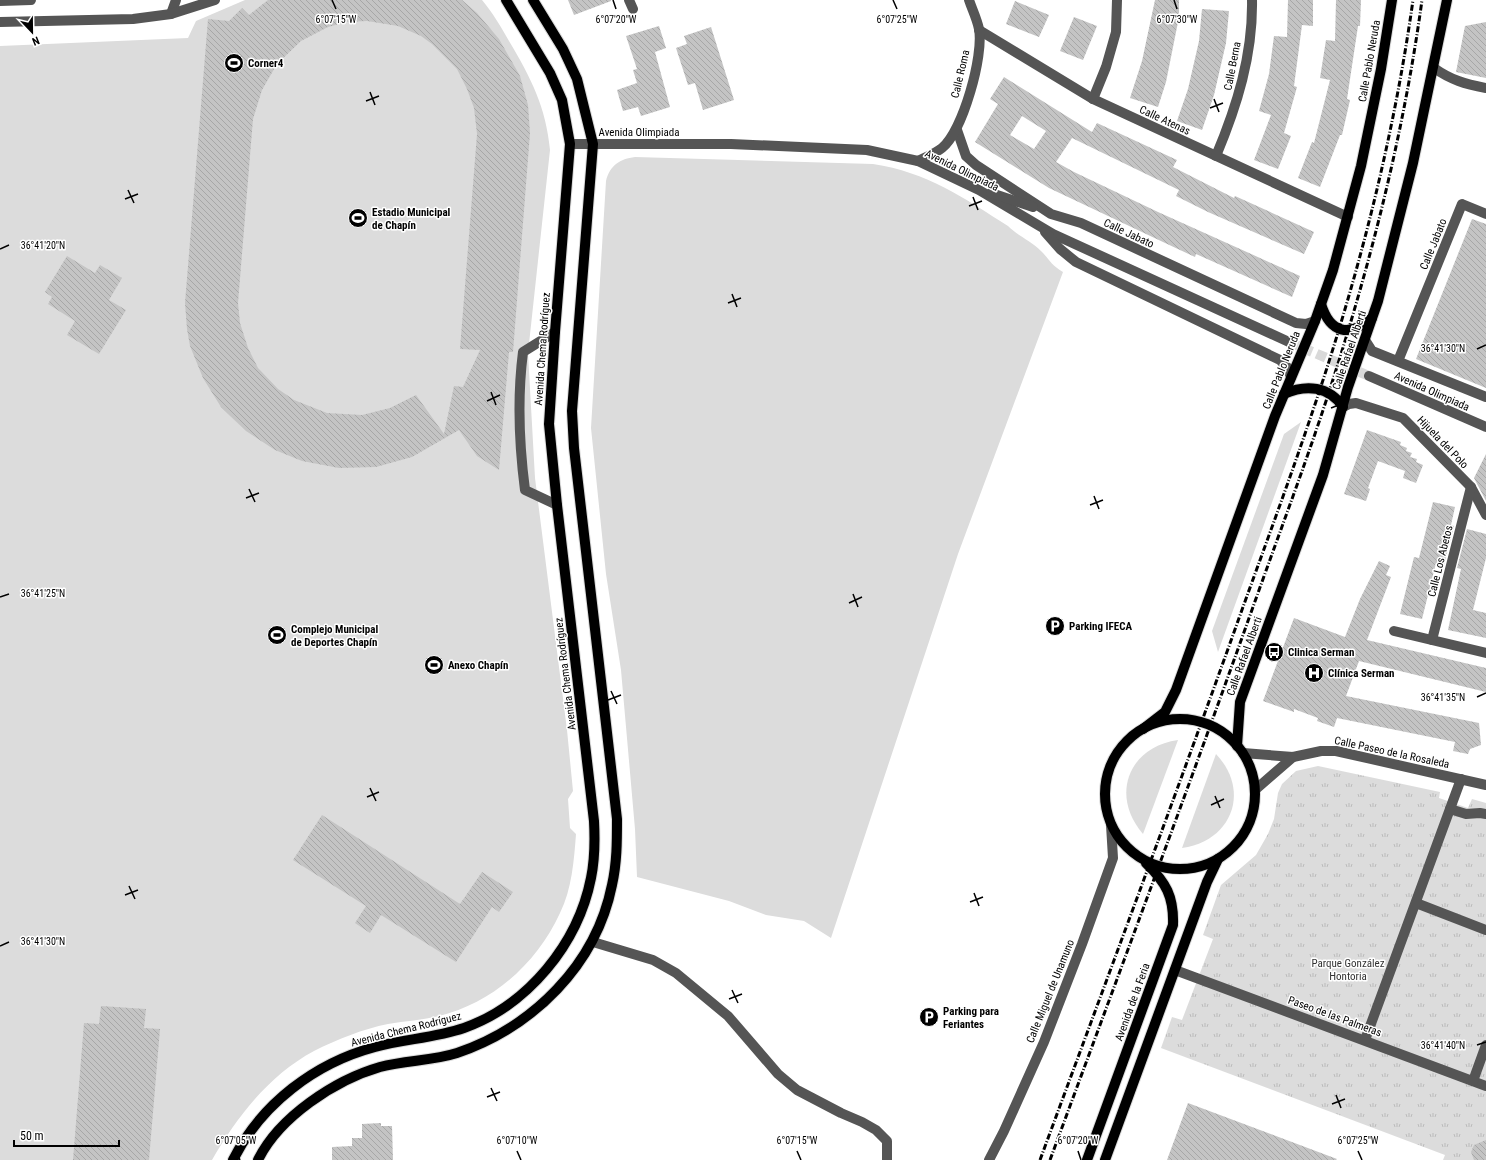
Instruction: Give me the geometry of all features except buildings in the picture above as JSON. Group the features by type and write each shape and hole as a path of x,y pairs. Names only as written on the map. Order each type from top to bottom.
{"main road":[{"name":"Avenida Chema Rodríguez","path":"233,1160 241,1144 264,1113 289,1090 317,1072 348,1056 374,1047 401,1041 428,1038 464,1028 498,1012 526,991 547,969 567,941 582,910 591,878 595,847 594,820 549,424 570,144 562,100 550,73 506,0"},
{"path":"258,1160 279,1131 304,1106 333,1087 360,1074 381,1067 435,1059 456,1053 502,1034 526,1018 548,999 569,976 593,942 604,915 612,886 617,846 617,819 574,448 572,411 593,144 585,106 577,79 563,49 534,0"},
{"name":"Calle Pablo Neruda","path":"1111,825 1105,794 1108,775 1120,750 1130,738 1164,712 1176,690 1284,394 1321,304 1348,216 1371,116 1392,0"},
{"name":"Calle Rafael Alberti","path":"1240,749 1240,702 1323,475 1348,387 1373,318 1410,177 1447,0"},
{"path":"1321,304 1325,316 1332,325 1343,330 1353,331 1362,327 1373,318"},
{"path":"1284,394 1297,388 1319,389 1330,393 1343,407"},
{"path":"1141,859 1160,866 1180,869 1200,867 1218,859 1234,846 1246,829 1254,810 1255,790 1252,770 1240,749 1231,739 1212,726 1189,720 1165,721 1143,729"},
{"name":"Avenida de la Feria","path":"1087,1160 1173,925 1174,908 1168,891 1159,875 1124,844 1111,825"},
{"path":"1105,1160 1207,882 1218,859"}],"street":[{"path":"0,1 31,0"},
{"path":"171,14 176,0"},
{"path":"0,22 133,19 171,14 215,0"},
{"name":"Calle Roma","path":"957,130 970,93 978,59 980,30 969,0"},
{"path":"1093,100 1106,67 1116,32 1117,0"},
{"name":"Calle Berna","path":"1216,156 1237,100 1249,56 1252,0"},
{"name":"Calle Atenas","path":"980,30 1093,100 1348,216"},
{"path":"1434,68 1446,77 1460,83 1486,88"},
{"path":"918,161 942,148 957,130"},
{"name":"Calle Jabato","path":"957,130 966,156 976,165 1051,214 1081,224 1296,323 1306,324 1314,321"},
{"name":"Avenida Olimpiada","path":"570,144 731,144 867,150 918,161 979,190 1041,227 1289,342"},
{"path":"979,190 1015,200 1051,214"},
{"name":"Calle Jabato","path":"1398,362 1462,204 1486,214"},
{"path":"1041,227 1060,249 1076,262 1280,360 1287,367 1291,377"},
{"path":"555,332 523,352 519,382 518,427 525,490 557,505"},
{"path":"1365,340 1372,351 1486,397"},
{"name":"Avenida Olimpiada","path":"1369,376 1486,427"},
{"name":"Hijuela del Polo","path":"1343,407 1356,403 1403,418 1470,487 1486,515"},
{"name":"Calle Los Abetos","path":"1432,640 1470,487"},
{"path":"1394,631 1486,653"},
{"name":"Calle Paseo de la Rosaleda","path":"1240,749 1293,757 1322,751 1336,752 1486,785"},
{"name":"Calle Paseo de la Rosaleda","path":"1255,790 1293,757"},
{"path":"1364,1040 1461,779"},
{"path":"1450,809 1466,814 1486,814"},
{"name":"Calle Miguel de Unamuno","path":"988,1160 1004,1131 1044,1042 1082,944 1113,858 1111,825"},
{"path":"1416,903 1486,930"},
{"path":"593,942 653,960 676,972 728,1016 778,1074 797,1090 876,1130 887,1142 887,1160"},
{"name":"Paseo de las Palmeras","path":"1175,970 1486,1086"},
{"path":"1473,1081 1486,1045"}],"green space":[{"name":"Complejo Municipal de Deportes Chapín","path":"245,0 482,0 497,20 531,80 541,106 548,134 550,150 528,353 535,478 567,730 573,791 568,799 570,828 576,834 570,884 560,913 539,948 526,964 495,991 459,1010 439,1016 388,1024 369,1029 314,1051 283,1072 256,1098 232,1128 212,1160 0,1160 0,46 188,38 196,21"},
{"path":"635,157 873,164 911,173 960,196 1008,226 1033,244 1053,265 1063,272 958,554 831,938 804,921 766,915 729,901 637,877 635,829 621,670 606,574 591,428 606,181 610,171 616,164 625,159"},
{"path":"1301,422 1218,652 1212,631 1284,434"},
{"path":"1178,740 1143,834 1133,819 1128,804 1126,789 1129,775 1136,763 1147,752 1161,744"},
{"path":"1216,754 1227,768 1232,783 1234,798 1231,812 1224,825 1213,836 1199,843 1182,848"},
{"name":"Parque González Hontoria","path":"1318,766 1440,792 1439,798 1468,808 1472,799 1486,803 1486,1160 1443,1160 1445,1155 1161,1048 1172,1017 1182,1020 1213,939 1203,935 1221,885 1256,855 1268,834 1274,819 1278,793 1282,784 1296,771"}],"tunnel":[{"path":"1289,342 1369,376"}],"railway":[{"path":"1040,1160 1218,676 1293,468 1326,370 1357,266 1384,160 1405,54 1413,0"},
{"path":"1050,1160 1228,676 1306,459 1336,370 1363,279 1387,187 1407,94 1422,0"}],"place":[{"name":"Corner4","path":"234,63"},
{"name":"Estadio Municipal de Chapín","path":"358,218"},
{"name":"Parking IFECA","path":"1055,626"},
{"name":"Complejo Municipal de Deportes Chapín","path":"277,635"},
{"name":"Clinica Serman","path":"1274,652"},
{"name":"Anexo Chapín","path":"434,665"},
{"name":"Clínica Serman","path":"1314,673"},
{"name":"Parking para Feriantes","path":"929,1017"}]}
